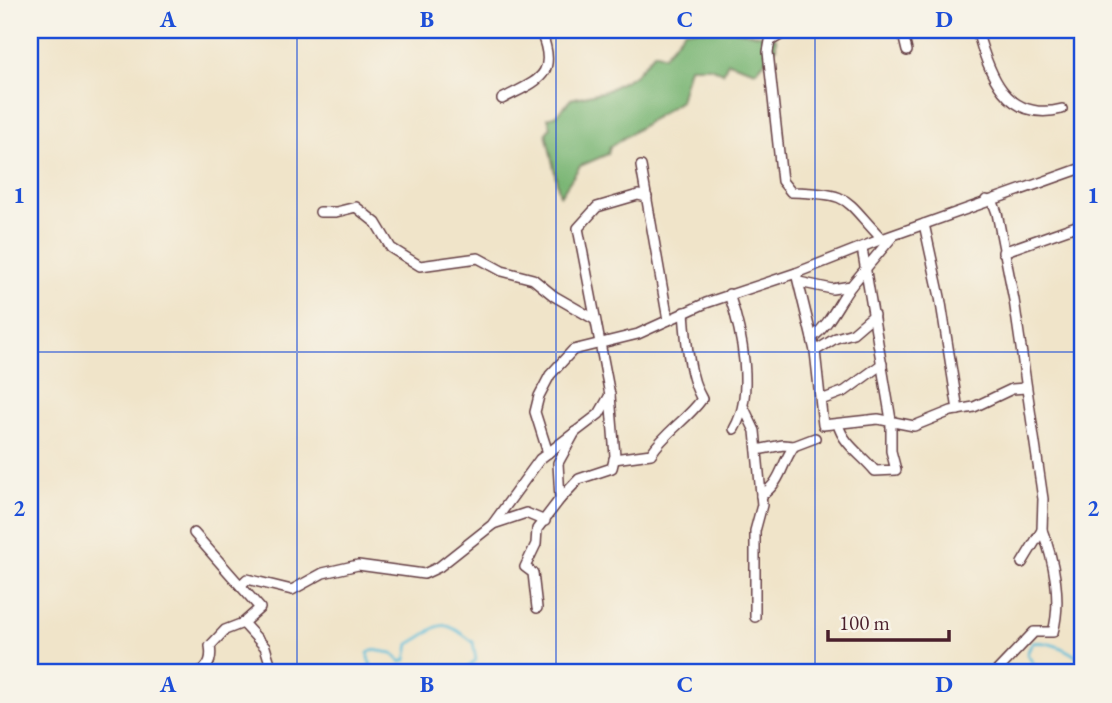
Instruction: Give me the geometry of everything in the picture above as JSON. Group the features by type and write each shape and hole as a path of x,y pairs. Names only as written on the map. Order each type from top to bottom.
{"street":[{"path":"502,99 540,79 546,72 548,58 540,30"},
{"path":"789,30 770,41 768,51 775,146 782,181 790,192 836,195 850,202 882,239"},
{"path":"902,30 907,51"},
{"path":"977,30 992,75 1013,102 1023,109 1038,112 1062,109"},
{"path":"641,166 668,320"},
{"path":"548,453 536,412 539,396 550,375 573,349 598,341 624,339 660,326 684,312 729,294 798,278 882,239 1082,168"},
{"path":"537,608 533,573 525,567 536,544 537,529 579,479 612,468 614,460 610,395 578,228 597,207 638,195 647,197"},
{"path":"986,201 993,202 997,213 1013,291 1043,499 1042,530 1054,574 1057,619 1053,632 1034,632 995,673"},
{"path":"320,212 336,212 356,207 376,223 391,248 420,266 478,258 502,271 533,279 554,296 594,319"},
{"path":"924,224 940,297 958,410"},
{"path":"1003,251 1082,224"},
{"path":"812,338 828,326 835,307 894,235"},
{"path":"838,424 842,439 861,453 875,471 896,470 891,451 891,420 883,364 862,248"},
{"path":"798,278 815,351 822,425 891,420 914,426 974,407 1012,389 1026,388"},
{"path":"798,278 832,289 851,286"},
{"path":"729,294 746,375 744,408 734,429"},
{"path":"614,460 651,454 662,437 694,411 702,399 691,382 692,359 684,312"},
{"path":"815,351 836,338 853,333 874,315"},
{"path":"821,400 845,391 883,364"},
{"path":"241,585 247,579 292,590 323,573 358,565 424,575 439,567 492,525 530,470 599,414 610,395"},
{"path":"744,408 755,431 762,505 755,531 755,617"},
{"path":"560,499 558,463 575,432"},
{"path":"757,450 783,445 794,446 815,438"},
{"path":"761,496 782,475 786,458 794,446"},
{"path":"492,525 526,513 545,521"},
{"path":"1022,563 1042,530"},
{"path":"194,533 202,546 209,549 260,608 243,623 225,630 210,646 212,656 207,667 200,673"},
{"path":"243,623 265,647 272,670 283,673"}],"green space":[{"path":"685,30 734,30 776,38 776,48 756,71 728,62 723,73 710,67 689,67 680,101 610,147 608,154 580,166 560,196 546,133 551,127 548,118 557,115 571,99 606,91 635,75 655,52 664,56"}],"waterway":[{"path":"361,673 371,666 368,653 373,650 392,653 401,662 406,660 409,644 440,626 453,628 473,642 476,660 463,673"},
{"path":"1040,673 1027,654 1032,643 1059,647 1082,662"}]}
